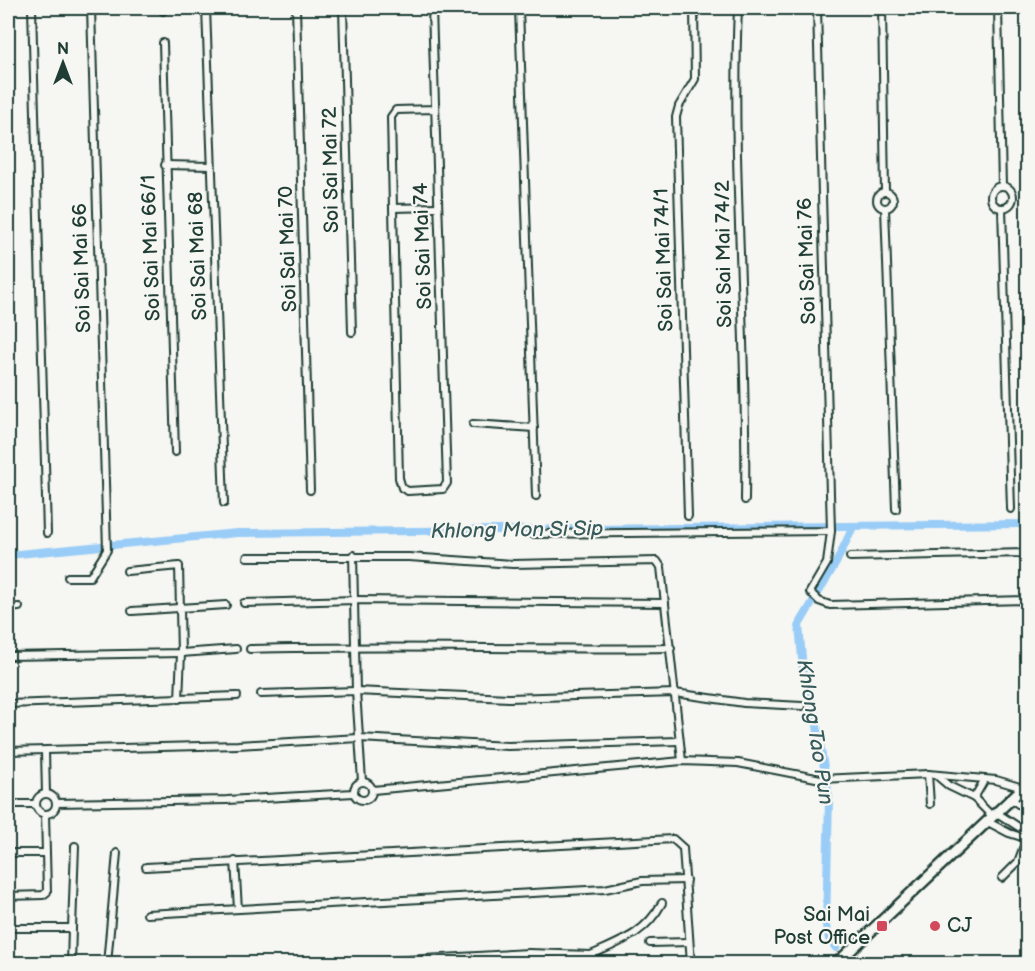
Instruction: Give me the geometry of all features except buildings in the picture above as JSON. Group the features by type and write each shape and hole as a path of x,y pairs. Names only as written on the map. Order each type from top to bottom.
{"main road":[{"path":"836,963 1025,785"}],"street":[{"path":"32,8 47,533"},
{"name":"Soi Sai Mai 66","path":"68,577 90,577 107,550 91,8"},
{"name":"Soi Sai Mai 68","path":"206,8 224,503"},
{"name":"Soi Sai Mai 70","path":"296,8 310,490"},
{"name":"Soi Sai Mai 72","path":"343,8 352,332"},
{"name":"Soi Sai Mai 74","path":"393,208 400,485 404,490 440,490 447,483 432,8"},
{"path":"519,8 536,496"},
{"name":"Soi Sai Mai 74/1","path":"688,516 676,117 679,106 695,79 694,8"},
{"name":"Soi Sai Mai 74/2","path":"738,8 737,128 747,429 745,500"},
{"name":"Soi Sai Mai 76","path":"817,8 831,530 830,553 810,592 819,601 830,605 1028,600"},
{"path":"882,8 885,192"},
{"path":"998,8 1002,186"},
{"name":"Soi Sai Mai 66/1","path":"163,43 175,452"},
{"path":"435,109 392,113 393,208 438,207"},
{"path":"165,165 211,166"},
{"path":"1002,186 1009,188 1014,198 1011,204 1002,208 994,205 991,198 993,191 1002,186"},
{"path":"885,192 891,195 893,200 891,206 885,208 877,201 879,195 885,192"},
{"path":"885,208 896,509"},
{"path":"1002,208 1011,509"},
{"path":"473,424 534,428"},
{"path":"532,534 831,530"},
{"path":"850,557 1028,553"},
{"path":"353,555 356,691 362,781"},
{"path":"247,557 353,555 513,564 653,560 661,567 682,761"},
{"path":"127,571 179,566 181,653 178,699"},
{"path":"8,590 8,608 19,607"},
{"path":"244,603 355,600 665,603"},
{"path":"132,611 226,605"},
{"path":"250,649 355,646 472,649 671,648"},
{"path":"8,656 181,653 236,649"},
{"path":"261,694 356,691 509,698 675,693 744,703 802,706"},
{"path":"8,704 237,696"},
{"path":"8,751 359,738 508,746 680,741"},
{"path":"45,751 46,794"},
{"path":"373,790 682,761 738,763 825,779 932,775 1025,785"},
{"path":"932,775 974,798 993,817 1027,836"},
{"path":"930,804 932,775"},
{"path":"974,798 985,779"},
{"path":"362,781 369,783 373,790 370,797 364,800 358,799 354,793 356,784 362,781"},
{"path":"56,803 227,800 354,793"},
{"path":"46,794 52,795 56,803 53,811 45,814 38,811 36,804 39,797 46,794"},
{"path":"1011,798 1018,804 1028,806"},
{"path":"8,804 36,804"},
{"path":"8,896 43,895 47,892 45,814"},
{"path":"993,817 1027,836"},
{"path":"1002,878 1018,862 1027,836"},
{"path":"146,867 665,838 678,841 683,848 691,963"},
{"path":"71,963 75,846"},
{"path":"8,853 46,853"},
{"path":"106,963 117,853"},
{"path":"235,861 238,909"},
{"path":"147,914 605,889 642,881 686,880"},
{"path":"336,963 529,953 591,955 627,939 648,925 662,903"},
{"path":"8,928 72,928"},
{"path":"650,943 689,942"},
{"path":"591,955 593,963"},
{"path":"113,963 124,961"}],"waterway":[{"name":"Khlong Mon Si Sip","path":"8,555 237,533 1028,524"},
{"name":"Khlong Tao Pun","path":"836,948 829,939 826,926 829,797 815,714 803,669 799,625 836,563 853,527"}],"place":[{"name":"Sai Mai Post Office","path":"882,926"},
{"name":"CJ","path":"935,926"}]}
